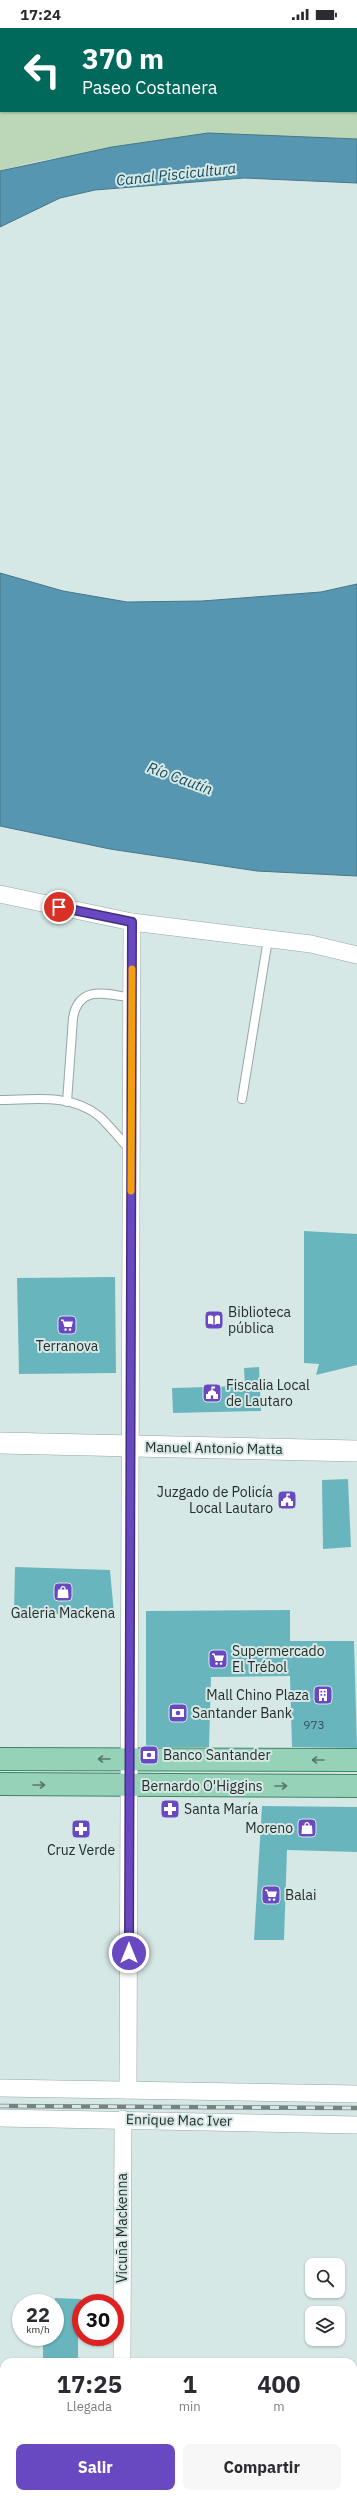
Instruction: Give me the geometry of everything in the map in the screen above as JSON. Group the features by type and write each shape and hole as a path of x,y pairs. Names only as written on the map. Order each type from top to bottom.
{"main road":[{"name":"Bernardo O'Higgins","path":"0,1759 357,1760"},
{"name":"Bernardo O'Higgins","path":"0,1784 129,1786 357,1786"}],"street":[{"path":"0,894 132,922 311,944 357,955"},
{"path":"128,2090 132,922"},
{"name":"Manuel Antonio Matta","path":"0,1443 357,1451"},
{"name":"Enrique Mac Iver","path":"0,2088 357,2094"},
{"name":"Enrique Mac Iver","path":"0,2118 123,2119 357,2125"},
{"name":"Vicuña Mackenna","path":"122,2358 123,2119"}],"lane":[{"path":"242,1099 268,939"},
{"path":"67,1102 73,1018 76,1006 85,997 97,992 132,998"},
{"path":"0,1100 57,1099 78,1104 98,1116 131,1151"}],"green space":[{"path":"0,112 357,112 357,139 208,133 34,162 0,171"}],"water":[{"name":"Canal Piscicultura","path":"208,133 357,139 357,183 244,178 95,190 60,198 0,227 0,171 112,147"},
{"name":"Río Cautín","path":"0,573 63,591 127,602 202,601 321,592 357,584 357,876 257,871 110,849 0,826"}],"building":[{"path":"304,1231 357,1234 357,1365 316,1375 319,1364 304,1363"},
{"name":"Terranova","path":"115,1277 116,1373 19,1374 17,1278"},
{"path":"259,1367 261,1411 173,1413 172,1388 245,1386 244,1368"},
{"path":"348,1479 351,1547 323,1549 322,1480"},
{"name":"Galeria Mackena","path":"15,1567 110,1570 114,1614 14,1614"},
{"path":"290,1610 290,1641 354,1641 357,1748 292,1747 290,1676 211,1677 209,1747 146,1747 146,1611"},
{"path":"262,1806 357,1807 357,1852 287,1850 284,1940 254,1940"},
{"path":"64,2298 72,2299 72,2346 78,2346 78,2358 43,2358 43,2346 64,2346"}],"railway":[{"path":"0,2106 357,2108"}],"slow traffic":[{"path":"131,1191 132,969"}],"place":[{"name":"Biblioteca pública","path":"214,1320"},
{"name":"Terranova","path":"67,1325"},
{"name":"Fiscalia Local de Lautaro","path":"212,1393"},
{"name":"Juzgado de Policía Local Lautaro","path":"287,1500"},
{"name":"Galeria Mackena","path":"63,1592"},
{"name":"Supermercado El Trébol","path":"218,1659"},
{"name":"Mall Chino Plaza","path":"323,1695"},
{"name":"Santander Bank","path":"178,1713"},
{"name":"Banco Santander","path":"149,1755"},
{"name":"Santa María","path":"170,1809"},
{"name":"Moreno","path":"307,1828"},
{"name":"Cruz Verde","path":"81,1829"},
{"name":"Balai","path":"271,1895"}],"route":[{"path":"59,907 132,922 129,1953"}]}
